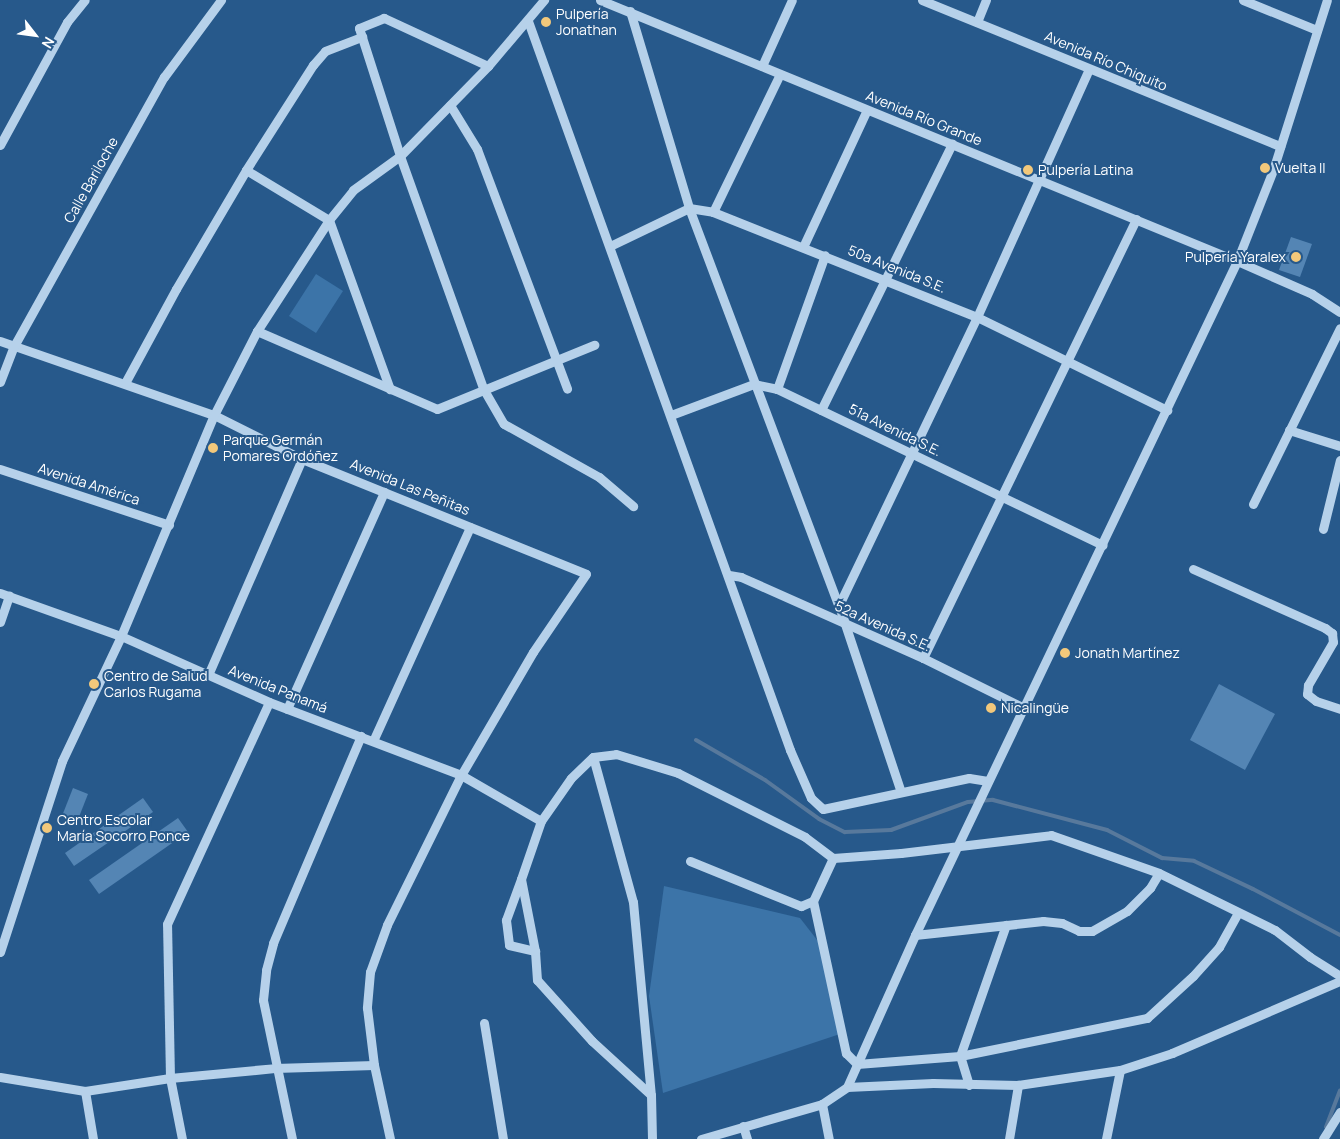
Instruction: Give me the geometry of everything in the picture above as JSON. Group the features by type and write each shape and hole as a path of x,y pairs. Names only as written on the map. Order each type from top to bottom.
{"street":[{"path":"0,145 67,22 85,0"},
{"name":"Calle Bariloche","path":"0,382 14,346 164,77 221,0"},
{"path":"0,952 62,761 121,636 170,525 214,415 257,331 328,220 353,190 400,156 488,66 544,0"},
{"name":"Avenida Río Grande","path":"600,0 1237,261 1312,294 1340,312"},
{"path":"762,66 792,0"},
{"name":"Avenida Río Chiquito","path":"922,0 1280,146"},
{"path":"977,22 986,0"},
{"path":"1243,0 1317,30"},
{"path":"701,1139 822,1104 847,1086 981,795 1237,261 1280,146 1327,0"},
{"path":"630,11 689,208 845,624 901,792"},
{"path":"488,66 384,18 359,28 400,156 484,390 504,424 599,477 633,506"},
{"path":"528,21 790,750 811,798 823,809 969,778 988,781"},
{"path":"125,383 176,289 246,170 313,65 325,51 362,37"},
{"path":"838,607 913,454 977,317 1089,69"},
{"path":"713,212 780,74"},
{"path":"450,106 477,150 567,389"},
{"path":"803,247 867,110"},
{"path":"821,410 952,144"},
{"path":"246,170 328,220 390,389"},
{"path":"610,246 689,208"},
{"name":"50a Avenida S.E.","path":"689,208 713,212 977,317 1167,410"},
{"path":"923,658 1136,219"},
{"path":"777,389 825,255"},
{"path":"1253,504 1340,328"},
{"path":"257,331 437,409 594,345"},
{"name":"Avenida Las Peñitas","path":"0,341 214,415 302,459 586,574 532,652 461,775"},
{"path":"670,414 754,384"},
{"name":"51a Avenida S.E.","path":"754,384 777,389 1102,545"},
{"path":"1289,430 1340,446"},
{"path":"208,675 302,459"},
{"path":"1323,528 1340,460"},
{"name":"Avenida América","path":"0,469 170,525"},
{"path":"287,709 384,492"},
{"path":"373,741 470,527"},
{"path":"1193,569 1325,628 1332,634 1333,642 1308,685 1307,694 1316,700 1340,709"},
{"name":"52a Avenida S.E.","path":"728,575 741,577 923,658 1024,708"},
{"path":"0,622 4,595"},
{"name":"Avenida Panamá","path":"4,595 121,636 269,702 461,775 541,821"},
{"path":"182,1139 170,1078 167,924 269,702"},
{"path":"292,1139 263,1000 266,970 273,943 361,736"},
{"path":"535,950 509,945 506,920 541,821 570,778 594,758 616,754 678,773 805,837 833,858 901,853 958,844 1051,834 1159,873 1275,930 1310,957 1340,976"},
{"path":"594,758 633,902 651,1095 652,1139"},
{"path":"390,1139 374,1065 367,1008 370,972 387,925 461,775"},
{"path":"833,858 813,901 846,1053 857,1064 960,1056 1147,1018 1193,976 1219,947 1238,913"},
{"path":"690,861 801,906 813,901"},
{"path":"915,935 1043,921 1062,923 1079,931 1092,931 1127,911 1150,888 1159,873"},
{"path":"521,879 535,950 537,980 592,1041 651,1095"},
{"path":"969,1085 960,1056 1006,925"},
{"path":"847,1086 933,1083 1018,1086 1120,1070 1172,1053 1340,981"},
{"path":"484,1023 504,1139"},
{"path":"0,1077 85,1090 170,1078 276,1068 374,1065"},
{"path":"1106,1139 1120,1070"},
{"path":"1009,1139 1018,1086"},
{"path":"85,1090 93,1139"},
{"path":"822,1104 829,1139"},
{"path":"1323,1139 1340,1112"},
{"path":"743,1126 747,1139"}],"shaded area":[{"path":"316,274 343,291 316,333 289,316"},
{"path":"664,886 800,918 821,945 840,1034 663,1093 649,996"}],"building":[{"name":"Pulpería Yaralex","path":"1291,237 1312,244 1300,277 1279,270"},
{"path":"1219,684 1275,714 1245,770 1190,740"},
{"path":"73,788 88,794 77,822 62,816"},
{"path":"143,798 153,812 74,866 65,853"},
{"path":"178,818 188,832 99,894 89,880"}],"waterway":[{"path":"696,740 765,780 819,819 845,832 891,830 968,802 993,800 1107,830 1162,858 1194,861 1253,889 1340,935"},
{"path":"1326,1127 1340,1091"}],"place":[{"name":"Pulpería Jonathan","path":"546,22"},
{"name":"Vuelta II","path":"1265,168"},
{"name":"Pulpería Latina","path":"1028,170"},
{"name":"Pulpería Yaralex","path":"1296,257"},
{"name":"Parque Germán Pomares Ordóñez","path":"213,448"},
{"name":"Jonath Martínez","path":"1065,653"},
{"name":"Centro de Salud Carlos Rugama","path":"94,684"},
{"name":"Nicalingüe","path":"991,708"},
{"name":"Centro Escolar María Socorro Ponce","path":"47,828"}]}
